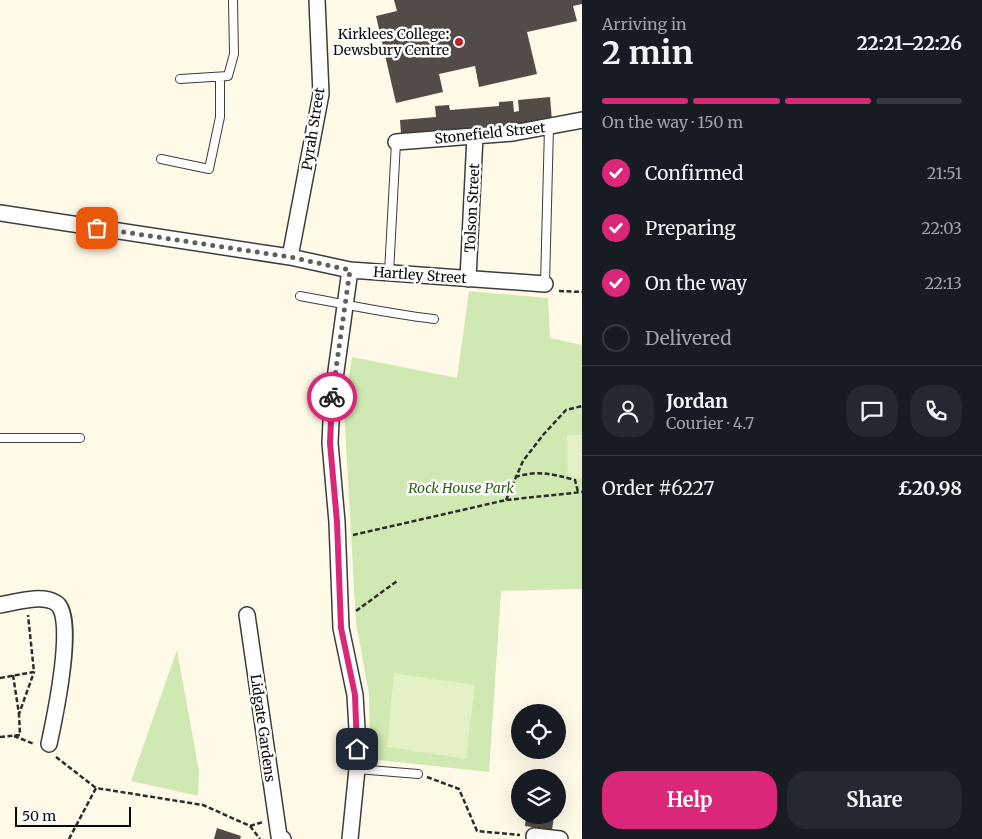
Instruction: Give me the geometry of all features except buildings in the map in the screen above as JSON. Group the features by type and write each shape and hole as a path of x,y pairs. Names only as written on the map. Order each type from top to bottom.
{"street":[{"name":"Pyrah Street","path":"290,257 321,94 317,0"},
{"name":"Stonefield Street","path":"396,142 475,136 549,127 582,120"},
{"name":"Tolson Street","path":"468,279 475,136"},
{"name":"Hartley Street","path":"0,213 290,257 350,270 545,284"},
{"path":"350,270 332,400 330,443 341,625 355,695 357,768 350,839"},
{"path":"0,604 47,598 58,604 65,615 62,684 46,748"},
{"name":"Lidgate Gardens","path":"247,616 279,836 283,839"},
{"path":"534,836 560,839"}],"lane":[{"path":"180,79 228,76 234,54 233,0"},
{"path":"161,159 208,169 220,117 220,77"},
{"path":"545,284 549,127"},
{"path":"389,273 396,142"},
{"path":"300,296 403,316 434,319"},
{"path":"0,438 80,438"},
{"path":"357,768 418,774"}],"path":[{"path":"545,284 548,290 582,292"},
{"path":"506,500 523,461 543,435 566,410 582,406"},
{"path":"515,478 531,472 575,480 578,492"},
{"path":"337,538 506,500 582,492"},
{"path":"341,625 397,581"},
{"path":"19,714 34,672 27,601"},
{"path":"0,678 34,672"},
{"path":"0,737 20,735 13,675"},
{"path":"14,736 46,748 96,788 203,805 250,826 260,839"},
{"path":"418,774 459,789 478,831 534,836"},
{"path":"69,839 96,788"}],"green space":[{"name":"Rock House Park","path":"469,291 548,298 550,338 582,345 582,589 501,591 489,772 370,759 369,694 356,623 344,408 352,357 457,378"},
{"path":"567,435 582,435 582,478 568,478"},
{"path":"177,650 199,771 198,796 131,781"},
{"path":"394,673 475,685 466,759 387,747"}],"way so far":[{"path":"97,228 290,257 350,270 332,397"}],"place":[{"name":"Kirklees College: Dewsbury Centre","path":"459,42"}],"route":[{"path":"332,397 330,443 337,522 341,628 355,695 357,749"}]}
